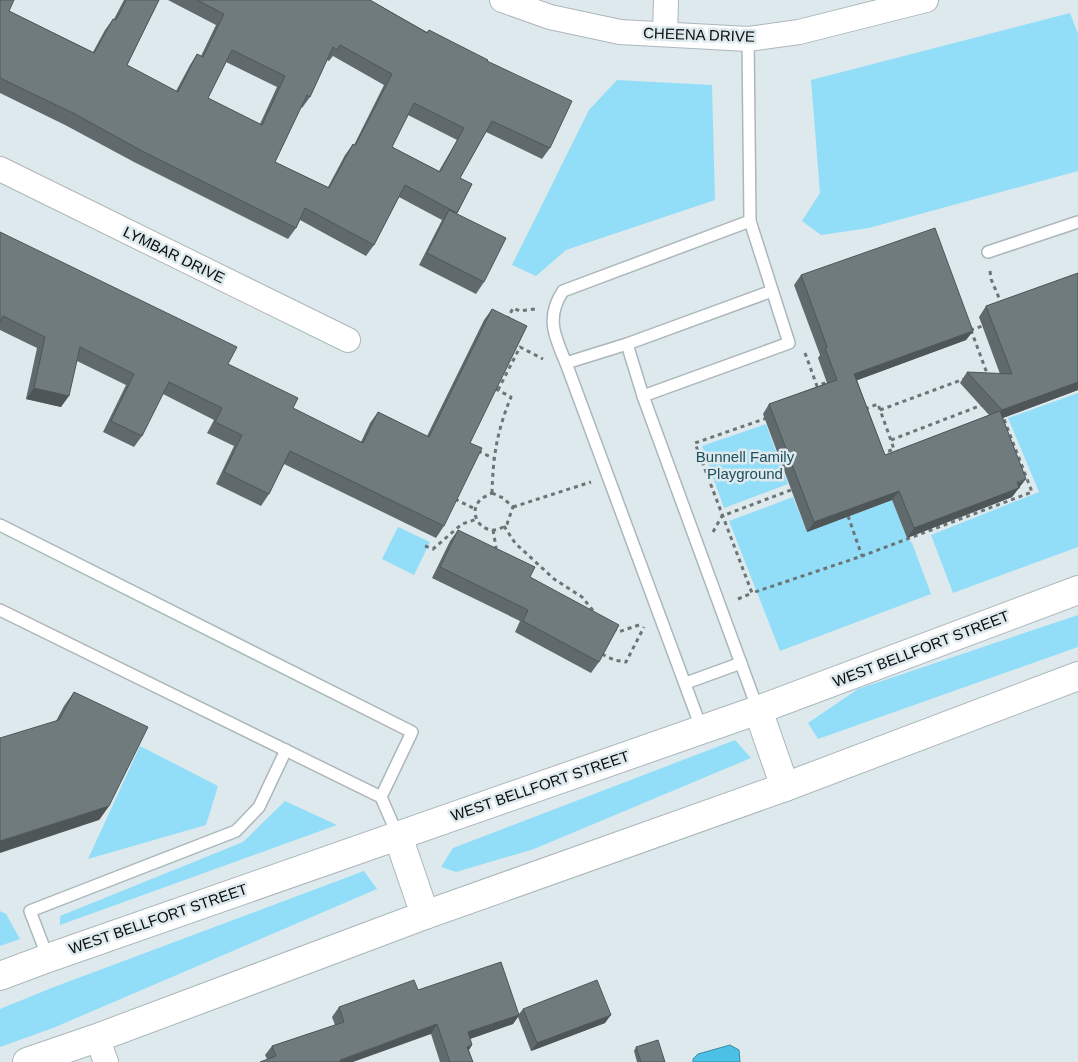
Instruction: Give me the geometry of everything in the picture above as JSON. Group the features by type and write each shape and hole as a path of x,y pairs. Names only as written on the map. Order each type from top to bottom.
{"main road":[{"name":"WEST BELLFORT STREET","path":"0,976 758,710 1078,590"},
{"path":"27,1062 102,1050 425,915 786,788 1078,676"},
{"path":"758,710 786,788"},
{"path":"398,836 425,915"}],"street":[{"name":"CHEENA DRIVE","path":"502,0 550,17 620,32 748,39 798,32 926,0"},
{"path":"665,34 666,0"},
{"name":"LYMBAR DRIVE","path":"0,169 348,340"}],"lane":[{"path":"643,396 789,343 750,221 748,39"},
{"path":"702,730 609,476 556,340 553,320 554,306 563,291 750,221"},
{"path":"988,252 1078,222"},
{"path":"567,368 772,291"},
{"path":"627,344 643,396 758,710"},
{"path":"0,525 412,732 381,797"},
{"path":"0,610 381,797 398,836"},
{"path":"686,683 741,663"},
{"path":"48,958 30,911 236,831 260,807 286,750"}],"path":[{"path":"988,252 991,279 1003,308"},
{"path":"506,322 513,308 520,311 554,306"},
{"path":"961,333 989,324"},
{"path":"971,330 988,378"},
{"path":"789,343 803,348 817,386 833,380"},
{"path":"492,493 493,458 500,426 511,397 496,389 520,347 567,368"},
{"path":"880,410 968,378"},
{"path":"891,440 988,402"},
{"path":"862,410 878,404 891,440 894,449 878,455"},
{"path":"770,417 695,443 752,594 862,556 1032,492 999,406"},
{"path":"476,450 493,458"},
{"path":"513,506 609,476"},
{"path":"719,521 722,516 791,490"},
{"path":"492,493 503,498 513,506"},
{"path":"492,493 481,499 475,509 480,525 485,529 493,530 504,526 510,520 513,506"},
{"path":"455,499 475,509"},
{"path":"848,516 862,556"},
{"path":"425,546 433,549 462,524 477,519"},
{"path":"504,526 515,543 554,579 582,598 599,619"},
{"path":"492,553 496,547 493,530"},
{"path":"578,606 582,598"},
{"path":"602,654 614,660 626,662 646,622 618,632 611,627"}],"green space":[{"path":"1070,13 1078,34 1078,171 869,228 821,235 802,221 820,193 811,80"},
{"path":"617,80 712,85 715,200 566,250 536,276 512,265 589,110"},
{"path":"1078,393 1078,547 953,593 931,535 1039,492 1008,418"},
{"name":"Bunnell Family Playground","path":"766,424 788,484 724,508 702,446"},
{"path":"793,497 807,532 892,500 907,538 912,543 931,594 780,651 729,521"},
{"path":"398,527 430,542 414,575 382,559"},
{"path":"1078,615 1078,647 818,739 808,723 858,689"},
{"path":"735,740 751,758 534,849 456,872 441,867 453,848"},
{"path":"140,746 218,786 206,825 88,859"},
{"path":"285,801 337,825 60,925 60,916 243,842"},
{"path":"364,871 377,889 53,1028 0,1047 0,1009"},
{"path":"0,911 6,914 20,939 0,946"}],"shaded area":[{"path":"730,1045 739,1050 740,1062 693,1062 693,1059 698,1054"}],"building":[{"path":"0,0 14,0 9,11 94,53 113,19 116,20 126,0 159,0 127,65 178,92 197,54 203,57 224,14 197,0 370,0 427,33 429,30 487,61 572,101 550,148 492,121 460,178 472,184 457,213 405,185 374,245 305,208 296,228 142,151 75,114 0,78","holes":["340,45 392,74 355,146 353,144 329,188 275,162 307,95 310,97 333,47 337,50","232,50 285,76 262,125 208,98","414,103 464,128 440,172 392,147"]},
{"path":"449,210 506,238 484,282 427,253"},
{"path":"935,228 973,331 854,374 885,455 1000,411 1026,479 1017,482 1019,488 914,528 899,491 814,522 769,404 837,380 801,275"},
{"path":"0,232 237,347 228,364 298,398 293,408 363,443 378,412 429,437 492,309 527,326 470,443 482,448 444,526 290,451 269,494 224,472 242,435 215,422 222,408 169,382 142,436 111,421 134,374 80,347 69,396 34,388 45,337 3,316 0,322"},
{"path":"1078,273 1078,382 1002,410 967,372 1012,374 986,306"},
{"path":"458,530 535,567 530,577 619,625 599,662 523,621 528,610 440,567"},
{"path":"74,692 148,727 109,806 0,841 0,738 59,720"},
{"path":"501,962 519,1015 468,1032 472,1045 467,1047 473,1062 450,1062 437,1024 340,1060 341,1062 260,1062 276,1056 272,1046 344,1022 339,1007 414,980 418,990"},
{"path":"597,980 611,1015 537,1043 523,1009"},
{"path":"658,1040 665,1062 641,1062 636,1047"}]}
